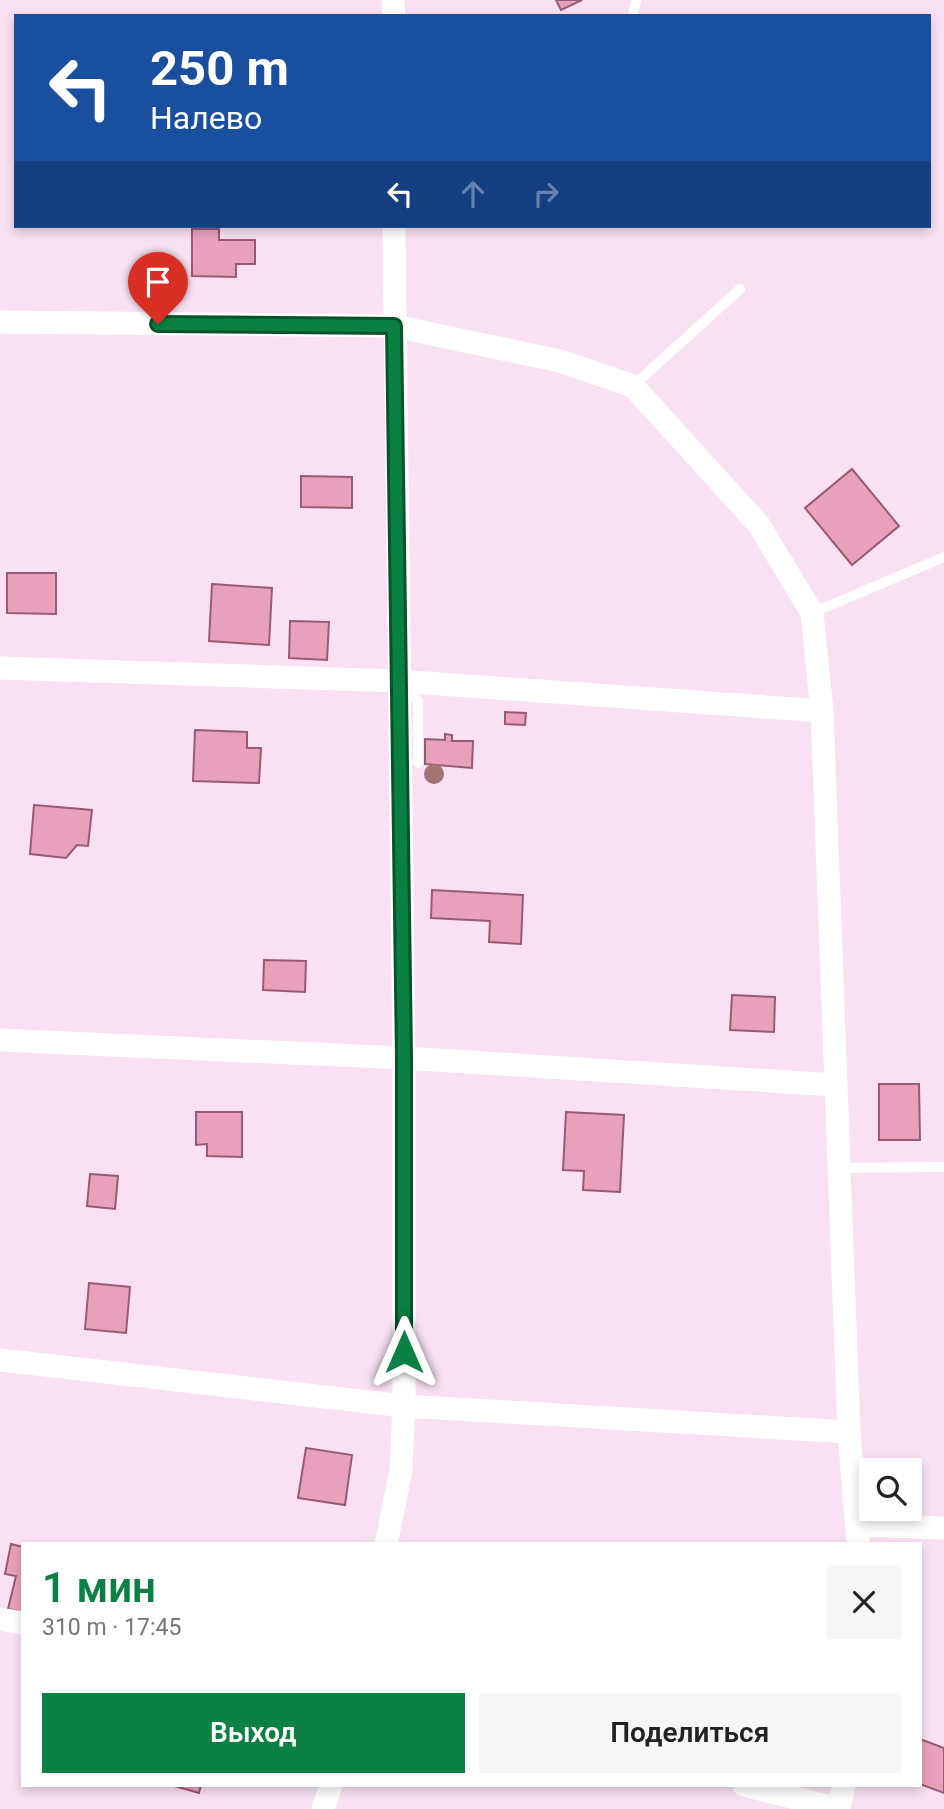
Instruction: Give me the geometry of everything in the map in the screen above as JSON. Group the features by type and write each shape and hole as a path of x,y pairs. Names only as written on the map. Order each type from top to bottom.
{"street":[{"path":"386,1542 401,1470 404,1406 404,1058 394,228"},
{"path":"0,322 394,326 560,361 633,386 759,525 812,613 822,710 849,1433 858,1534 944,1528"},
{"path":"0,668 398,681 822,710"},
{"path":"0,1040 404,1058 836,1086"},
{"path":"0,1360 404,1406 849,1433"},
{"path":"0,1619 21,1623"},
{"path":"323,1809 330,1787"},
{"path":"752,1787 839,1809 844,1787"}],"lane":[{"path":"633,386 740,289"},
{"path":"812,613 944,557"},
{"path":"398,681 418,701 418,763"},
{"path":"839,1168 944,1167"}],"building":[{"path":"556,0 582,0 561,10"},
{"path":"192,229 219,229 219,240 255,240 255,264 236,264 236,277 192,276"},
{"path":"852,469 899,526 852,565 805,508"},
{"path":"301,476 352,477 352,508 301,507"},
{"path":"7,573 56,573 56,614 7,613"},
{"path":"212,584 272,588 269,645 209,641"},
{"path":"290,621 329,622 327,660 289,658"},
{"path":"505,712 526,713 525,725 505,724"},
{"path":"195,730 247,732 247,748 261,748 259,783 193,781"},
{"path":"445,734 452,735 452,741 473,741 472,768 425,764 425,739 445,740"},
{"path":"34,805 92,810 88,846 77,845 66,858 30,854"},
{"path":"432,890 523,895 521,944 489,942 490,921 431,918"},
{"path":"264,960 306,961 305,992 263,990"},
{"path":"732,995 775,997 774,1032 730,1030"},
{"path":"879,1084 919,1084 920,1140 879,1140"},
{"path":"196,1112 242,1112 242,1157 207,1156 207,1144 196,1145"},
{"path":"566,1112 624,1115 620,1192 583,1190 584,1171 563,1170"},
{"path":"90,1174 118,1176 115,1209 87,1206"},
{"path":"89,1283 130,1287 126,1333 85,1329"},
{"path":"306,1448 352,1455 345,1505 298,1498"},
{"path":"11,1544 21,1546 21,1612 8,1609 16,1576 5,1574"},
{"path":"922,1740 944,1748 944,1793 922,1785"},
{"path":"178,1787 200,1787 199,1793"}],"route":[{"path":"158,324 394,326 404,1058 404,1352"}]}
